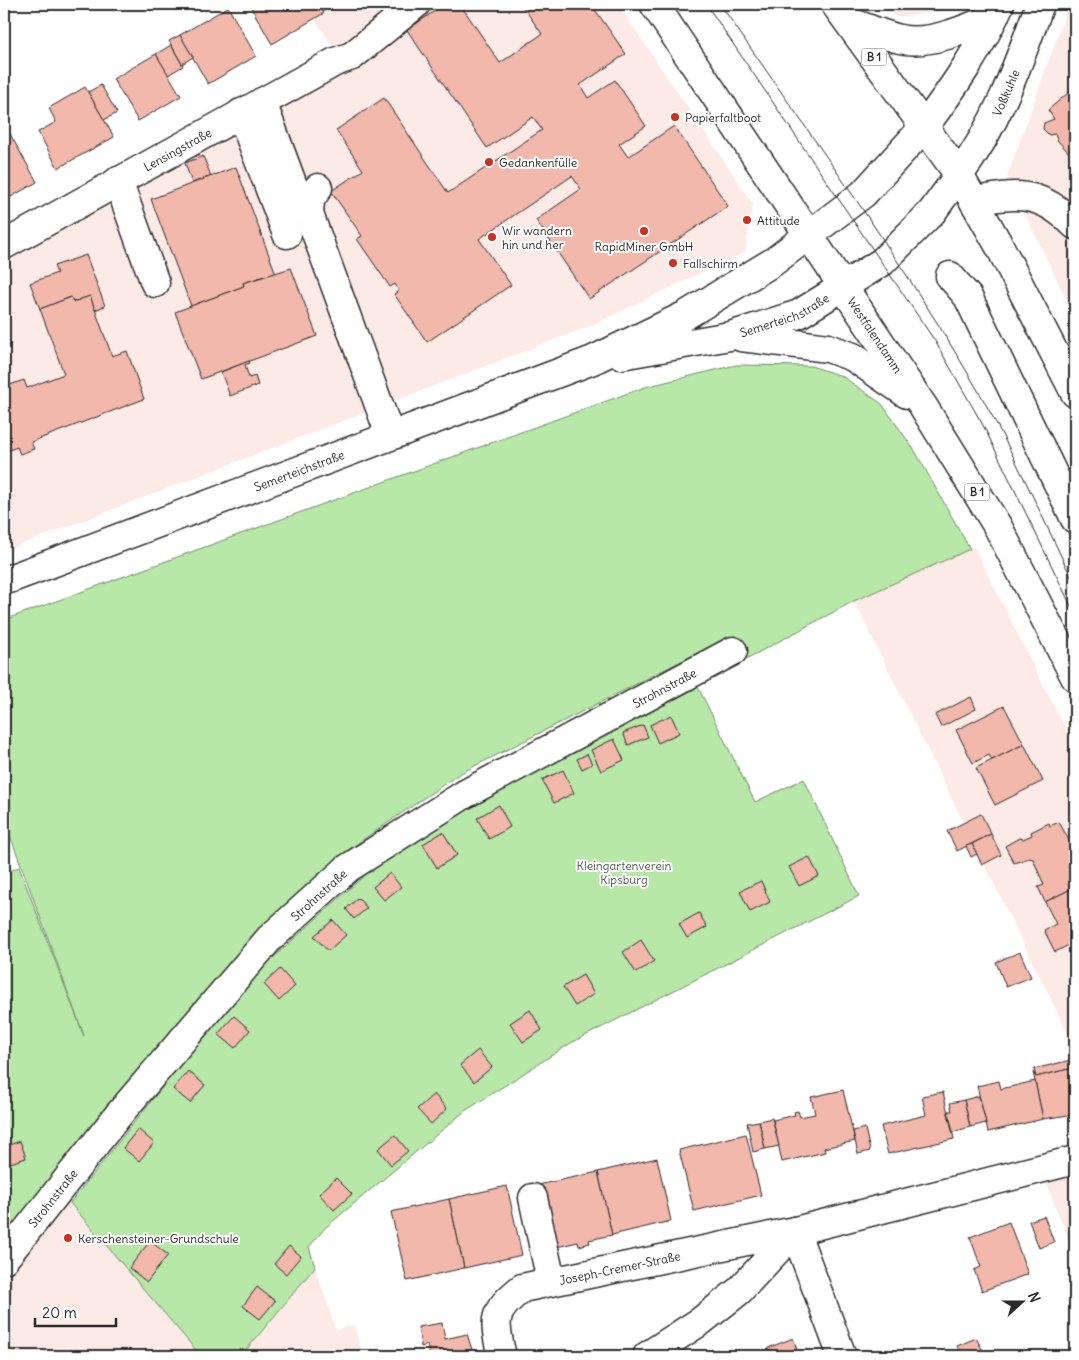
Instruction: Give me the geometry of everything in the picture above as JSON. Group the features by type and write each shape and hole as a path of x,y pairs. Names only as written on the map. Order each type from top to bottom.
{"main road":[{"name":"Lensingstraße","path":"4,245 336,62 352,56 416,4"},
{"name":"Westfalendamm","path":"654,4 923,406 998,527 1075,677"},
{"name":"Voßkuhle","path":"959,175 990,128 1007,95 1040,4"},
{"path":"842,12 902,40 937,37 965,29 997,10"},
{"path":"924,127 960,78 979,48 997,10"},
{"name":"B 1","path":"842,12 959,175 1073,384"},
{"path":"252,108 309,214 390,435"},
{"path":"252,108 287,234"},
{"name":"Semerteichstraße","path":"4,581 593,360 686,315 773,262 863,194 924,127"},
{"name":"Semerteichstraße","path":"593,360 674,348 730,336 799,314 882,262 932,212 959,175"},
{"path":"118,181 155,282"},
{"path":"309,214 310,200 318,188"},
{"path":"974,201 1010,194 1035,197 1072,218"},
{"path":"950,276 968,297 1075,519"},
{"path":"730,336 815,345 853,357 923,406"},
{"name":"Strohnstraße","path":"4,1259 120,1114 269,939 348,868 465,794 733,651"},
{"name":"Joseph-Cremer-Straße","path":"502,1356 494,1327 502,1304 522,1288 795,1231 1075,1160"},
{"path":"533,1198 551,1282"},
{"path":"647,1356 701,1321 739,1291 795,1231 842,1356"}],"shaded area":[{"path":"304,4 618,4 753,204 745,252 590,326 4,551 4,265 47,235 349,69"},
{"path":"879,4 950,4 938,12 897,17"},
{"path":"1069,4 1075,4 1075,317 1007,177"},
{"path":"974,547 1075,748 1075,1048 854,601"},
{"path":"1075,1173 1075,1256 1045,1180"},
{"name":"Kerschensteiner-Grundschule","path":"67,1198 201,1356 4,1356 4,1278"},
{"path":"315,1267 336,1330 354,1325 363,1356 226,1356 247,1349"}],"green space":[{"path":"736,365 811,366 842,376 882,404 915,451 970,549 854,601 720,673 707,648 459,774 348,850 260,928 79,1142 4,1236 4,873 19,867 84,1036 4,819 4,620 645,387"},
{"name":"Kleingartenverein Kipsburg","path":"698,687 755,802 804,779 859,896 571,1043 465,1111 326,1227 309,1247 315,1267 247,1349 226,1356 201,1356 70,1203 202,1037 266,964 366,874 463,812"}],"building":[{"path":"249,4 318,4 324,13 272,44"},
{"path":"445,4 460,4 500,63 542,34 521,4 591,4 626,54 580,85 588,98 615,80 646,126 619,144 628,157 674,126 728,206 589,299 536,220 581,189 572,176 479,239 511,285 427,342 394,294 399,291 395,284 390,287 357,239 362,236 331,191 363,170 336,130 384,98 448,193 542,130 533,117 487,148 407,30"},
{"path":"228,7 256,56 208,84 180,35"},
{"path":"180,35 193,57 182,64 169,41"},
{"path":"171,45 183,66 168,75 156,54"},
{"path":"156,54 181,96 138,121 113,79"},
{"path":"101,85 117,113 104,120 88,92"},
{"path":"85,87 114,137 58,168 38,132 56,122 49,108"},
{"path":"1075,87 1075,155 1073,157 1057,140 1055,134 1049,135 1043,129 1044,123 1054,119 1048,110"},
{"path":"10,134 37,182 4,201 4,138"},
{"path":"203,156 211,176 192,183 185,163"},
{"path":"236,167 276,274 243,283 244,286 191,306 151,199"},
{"path":"86,255 105,306 95,310 90,296 73,302 71,297 40,309 30,283 57,273 54,266"},
{"path":"291,268 317,336 201,379 175,312 244,286 243,283"},
{"path":"90,296 112,356 127,351 144,399 31,442 34,449 20,454 17,447 4,452 4,387 24,380 27,388 64,374 40,309 71,297 73,302"},
{"path":"249,361 250,363 245,365 249,378 255,376 258,385 230,396 221,372"},
{"path":"971,697 976,709 941,727 935,715"},
{"path":"1004,706 1024,744 992,760 989,755 973,763 956,730"},
{"path":"671,715 679,733 658,743 650,725"},
{"path":"643,725 648,737 628,745 623,733"},
{"path":"614,739 624,760 601,771 591,750"},
{"path":"1024,744 1043,781 995,805 976,768"},
{"path":"587,754 592,764 582,769 577,759"},
{"path":"563,770 574,793 554,803 542,780"},
{"path":"499,805 510,827 489,839 477,818"},
{"path":"981,814 991,834 957,851 947,831"},
{"path":"1059,822 1075,851 1075,887 1045,902 1038,887 1044,885 1033,859 1029,858 1014,863 1005,846 1019,838 1023,839 1032,835 1031,832 1049,823 1050,826"},
{"path":"443,832 457,855 437,868 423,844"},
{"path":"991,834 1001,855 982,865 972,844"},
{"path":"972,844 977,854 971,857 966,846"},
{"path":"809,857 819,876 799,886 789,867"},
{"path":"390,873 401,887 384,900 373,887"},
{"path":"761,881 770,902 750,912 740,891"},
{"path":"1075,887 1075,942 1055,952 1044,930 1056,924 1045,902"},
{"path":"358,898 367,908 354,919 346,909"},
{"path":"699,913 707,927 687,938 679,924"},
{"path":"333,920 346,935 328,951 314,936"},
{"path":"641,940 654,961 636,973 623,952"},
{"path":"1020,952 1031,977 1006,987 996,962"},
{"path":"280,969 295,986 279,1001 264,984"},
{"path":"583,975 594,994 575,1006 563,987"},
{"path":"530,1010 542,1030 523,1042 510,1023"},
{"path":"234,1016 250,1030 235,1048 218,1034"},
{"path":"478,1050 492,1067 474,1082 460,1065"},
{"path":"1071,1060 1073,1068 1036,1077 1034,1069"},
{"path":"1073,1068 1075,1114 1043,1119 1033,1072 1036,1077"},
{"path":"188,1071 205,1085 190,1103 173,1089"},
{"path":"999,1081 1001,1089 1035,1081 1043,1119 988,1132 977,1086"},
{"path":"843,1090 855,1141 824,1148 825,1152 782,1162 773,1120 795,1115 794,1112 798,1111 800,1117 815,1114 811,1097"},
{"path":"943,1092 954,1139 888,1154 881,1126 926,1115 922,1096"},
{"path":"434,1094 447,1109 431,1124 417,1109"},
{"path":"979,1096 986,1123 970,1127 964,1100"},
{"path":"964,1100 970,1127 953,1132 948,1111 952,1111 950,1103"},
{"path":"772,1118 779,1146 765,1149 759,1121"},
{"path":"759,1121 765,1149 753,1152 747,1123"},
{"path":"865,1128 870,1151 858,1154 853,1131"},
{"path":"138,1129 154,1143 139,1161 123,1148"},
{"path":"746,1134 761,1195 694,1211 679,1150"},
{"path":"395,1135 408,1151 391,1165 378,1149"},
{"path":"20,1141 26,1158 4,1165 4,1147"},
{"path":"657,1158 671,1221 612,1235 598,1172"},
{"path":"598,1172 612,1235 589,1240 590,1243 579,1246 578,1242 552,1248 538,1185"},
{"path":"336,1178 352,1194 334,1210 319,1194"},
{"path":"507,1186 522,1255 464,1268 449,1199"},
{"path":"449,1199 464,1268 407,1281 391,1212"},
{"path":"1044,1216 1054,1242 1039,1248 1029,1221"},
{"path":"1009,1222 1028,1274 982,1291 974,1270 981,1267 970,1237"},
{"path":"150,1241 168,1255 147,1282 129,1268"},
{"path":"289,1246 301,1256 286,1274 274,1264"},
{"path":"257,1287 275,1301 260,1319 243,1306"},
{"path":"442,1323 445,1339 467,1334 474,1356 430,1356 427,1345 421,1347 418,1327"},
{"path":"793,1338 799,1356 771,1356 768,1348"},
{"path":"976,1338 986,1356 962,1356 957,1346"}],"tram line":[{"path":"706,4 935,341 984,427 1075,614"},
{"path":"720,4 908,277 966,370 1010,449 1075,585"}],"place":[{"name":"Papierfaltboot","path":"675,117"},
{"name":"Gedankenfülle","path":"489,162"},
{"name":"Attitude","path":"747,220"},
{"name":"RapidMiner GmbH","path":"644,231"},
{"name":"Wir wandern hin und her","path":"492,237"},
{"name":"Fallschirm","path":"673,263"},
{"name":"Kerschensteiner-Grundschule","path":"68,1238"}]}
